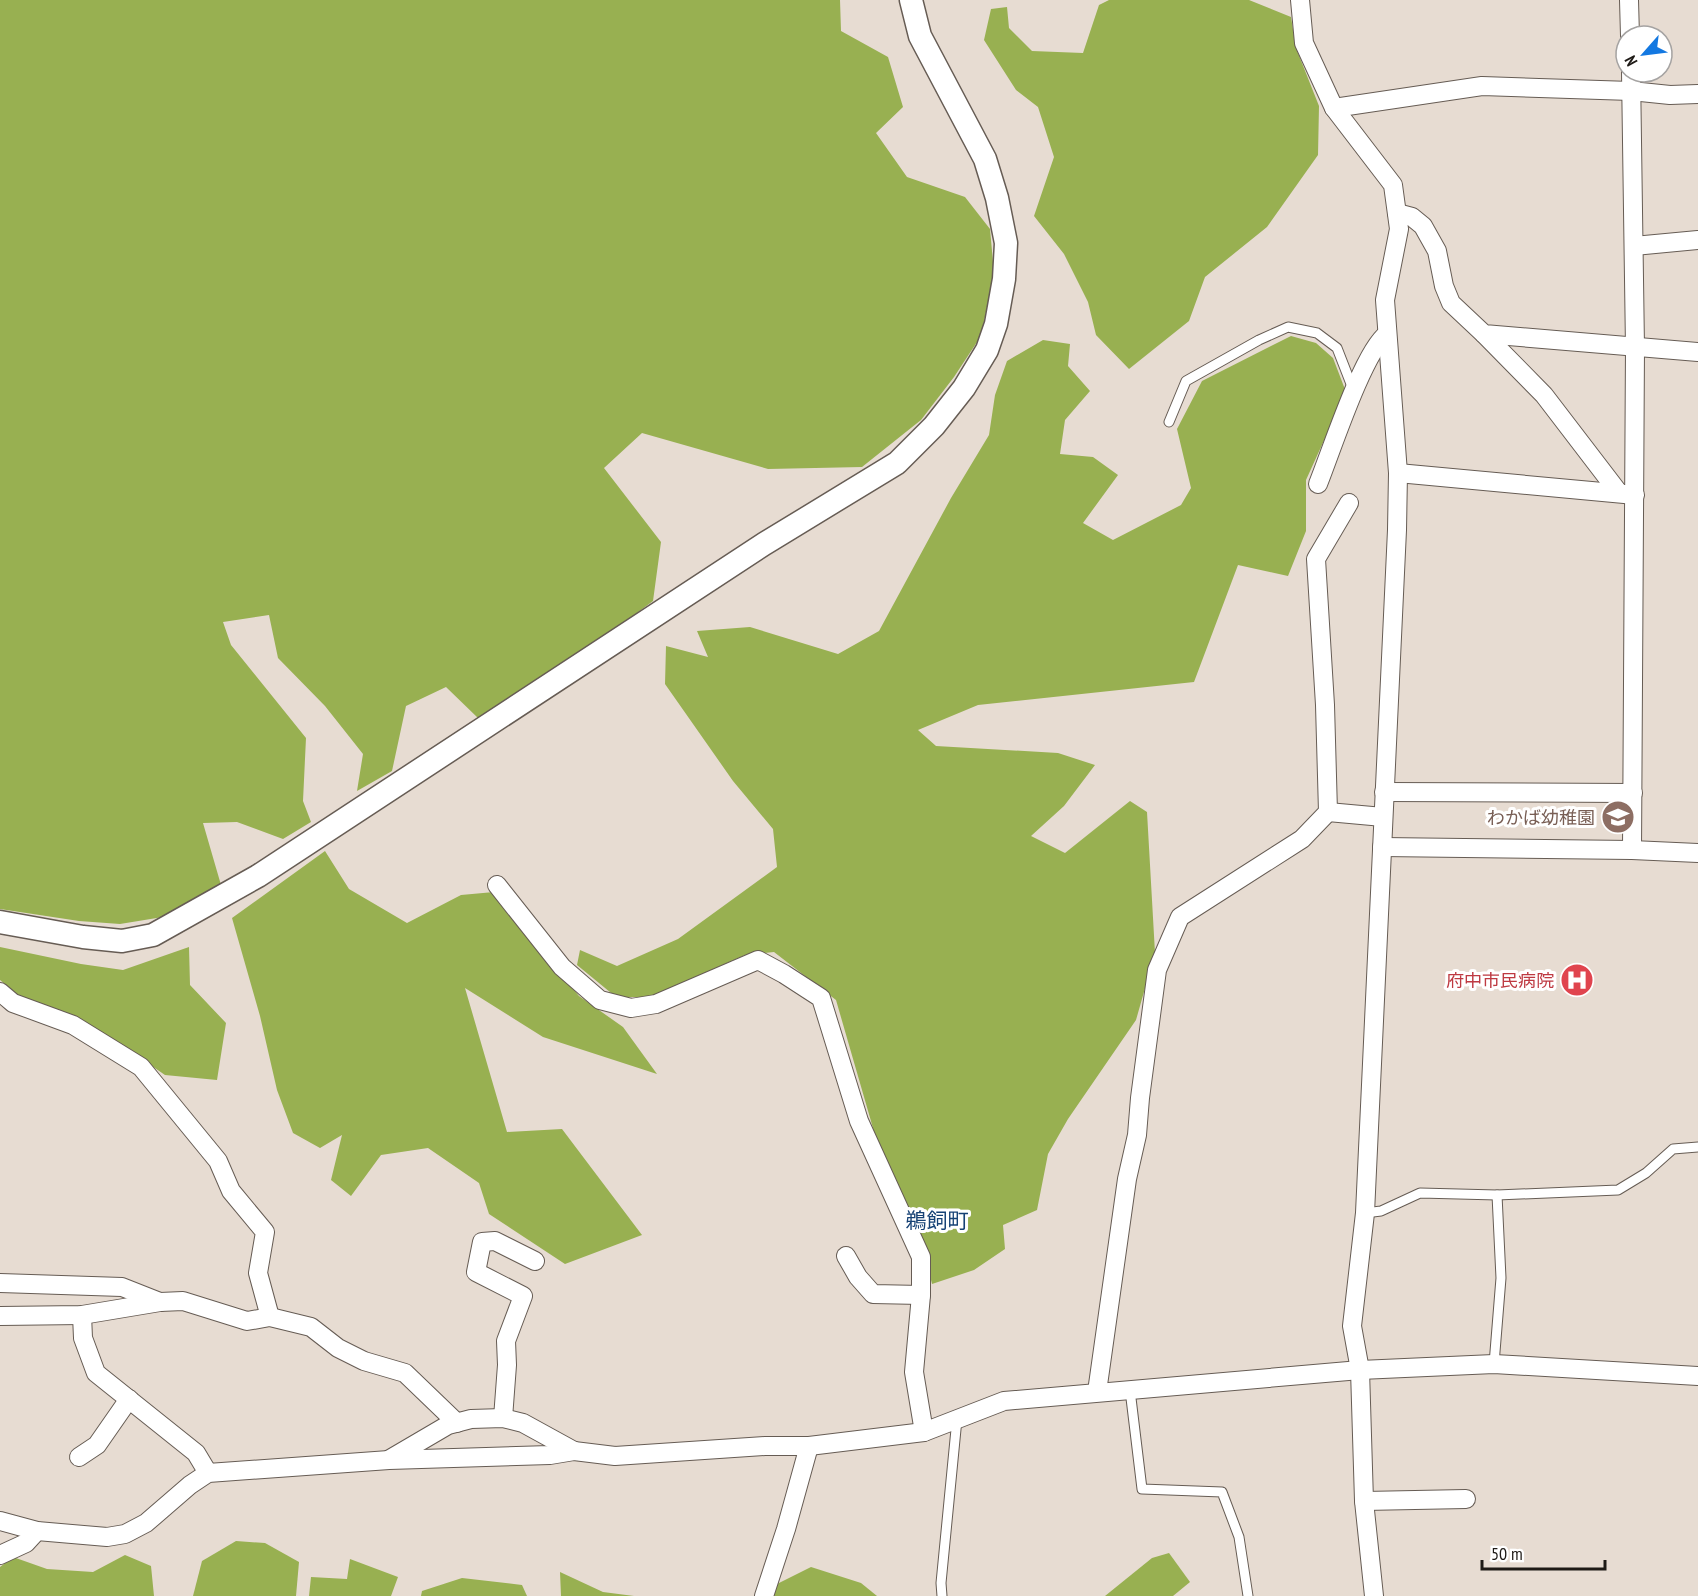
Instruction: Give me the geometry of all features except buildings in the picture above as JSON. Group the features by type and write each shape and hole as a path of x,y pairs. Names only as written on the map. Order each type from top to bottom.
{"street":[{"path":"0,922 83,937 122,941 153,935 258,876 764,544 897,463 934,426 964,388 987,350 996,324 1004,279 1006,243 997,198 985,159 920,36 911,0"},
{"path":"1299,0 1304,43 1334,108 1393,185 1399,229 1385,300 1398,473 1397,530 1365,1213 1352,1326 1360,1370 1364,1501 1374,1596"},
{"path":"1629,0 1630,24"},
{"path":"1631,84 1635,348 1627,494 1633,793 1632,850"},
{"path":"1334,108 1482,86 1631,90 1670,95 1698,94"},
{"path":"1397,213 1412,217 1423,226 1437,251 1444,286 1451,303 1544,394 1627,494"},
{"path":"1634,246 1698,240"},
{"path":"1318,484 1354,392 1378,340 1387,333"},
{"path":"1484,334 1698,352"},
{"path":"1398,473 1627,494"},
{"path":"1097,1392 1127,1179 1137,1135 1156,970 1180,917 1302,839 1328,812 1325,705 1316,559 1349,503"},
{"path":"1384,792 1633,793"},
{"path":"1328,812 1383,817"},
{"path":"1382,847 1698,853"},
{"path":"497,885 562,967 600,1000 631,1008 656,1004 758,960 821,998 859,1122 921,1257 921,1295 914,1372 924,1432"},
{"path":"0,992 13,1003 73,1025 141,1068 183,1118 218,1161 231,1191 265,1232 258,1273 270,1317"},
{"path":"504,1418 506,1341 523,1296 476,1272 482,1242 495,1242 535,1261"},
{"path":"846,1256 858,1277 873,1294 921,1295"},
{"path":"0,1283 122,1287 160,1302"},
{"path":"0,1316 82,1316 160,1302 183,1301 246,1321 270,1317 311,1327 338,1348 364,1361 405,1373 458,1423"},
{"path":"82,1316 83,1338 96,1373 196,1453 208,1473"},
{"path":"0,1521 38,1532 107,1537 125,1534 146,1523 190,1485 208,1473 389,1460 550,1455 574,1451 615,1456 765,1446 809,1446 924,1432 1004,1401 1097,1392 1360,1370 1494,1364 1698,1376"},
{"path":"79,1457 97,1445 129,1399"},
{"path":"389,1460 448,1425 471,1419 504,1418 523,1423 574,1451"},
{"path":"764,1596 786,1529 809,1446"},
{"path":"1364,1501 1466,1499"},
{"path":"0,1555 26,1543 38,1532"}],"lane":[{"path":"1169,422 1186,381 1259,340 1288,327 1317,333 1336,348 1354,392"},
{"path":"1365,1213 1381,1211 1420,1194 1497,1195 1618,1190 1646,1173 1673,1149 1698,1148"},
{"path":"1494,1364 1501,1278 1497,1195"},
{"path":"1130,1390 1142,1488 1222,1492 1239,1537 1248,1596"},
{"path":"942,1596 941,1583 957,1419"}],"green space":[{"path":"0,0 840,0 841,31 888,57 903,107 876,133 907,177 965,197 990,229 994,273 981,336 954,377 921,420 862,467 768,469 642,433 604,468 661,542 653,601 575,659 479,719 446,687 406,706 392,771 357,791 363,754 325,706 278,658 269,615 223,622 231,645 306,738 303,801 311,822 283,839 237,822 203,823 221,885 169,916 120,924 79,921 0,909"},
{"path":"1109,0 1249,0 1291,17 1296,48 1319,106 1318,155 1267,227 1205,277 1189,321 1129,369 1096,335 1088,302 1064,254 1034,216 1054,157 1038,107 1016,90 984,40 991,9 1007,7 1009,28 1032,51 1083,53 1099,5"},
{"path":"1291,336 1316,343 1333,358 1346,392 1306,480 1306,531 1288,576 1238,565 1194,682 978,705 918,730 936,746 1058,753 1095,765 1064,806 1031,836 1065,853 1130,801 1147,812 1155,953 1136,1020 1068,1119 1048,1154 1037,1210 1003,1225 1005,1249 974,1270 932,1284 920,1235 875,1135 836,1000 774,952 745,955 650,997 616,997 577,965 580,950 617,966 678,939 777,867 773,829 733,781 665,684 666,646 708,657 697,631 750,627 838,654 879,631 951,498 989,435 995,395 1007,361 1043,340 1070,344 1068,366 1090,391 1065,420 1060,454 1093,457 1118,475 1083,523 1113,540 1181,505 1191,488 1177,429 1202,381"},
{"path":"325,851 349,889 407,923 461,895 494,892 579,996 623,1027 657,1074 543,1037 465,988 507,1132 562,1129 642,1235 565,1264 489,1214 479,1183 428,1148 381,1155 351,1196 331,1180 342,1135 320,1148 293,1133 277,1090 260,1016 232,918"},
{"path":"0,947 81,964 123,970 189,947 190,985 226,1023 217,1080 165,1075 133,1053 20,997 0,980"},
{"path":"236,1541 265,1543 299,1562 296,1596 193,1596 202,1561"},
{"path":"1169,1553 1190,1582 1173,1596 1105,1596 1152,1558"},
{"path":"125,1555 151,1566 154,1596 0,1596 0,1567 13,1557 47,1569 93,1572"},
{"path":"350,1559 398,1577 391,1596 309,1596 311,1577 347,1579"},
{"path":"811,1567 861,1583 877,1596 773,1596 777,1584"},
{"path":"560,1572 603,1592 634,1596 561,1596"},
{"path":"462,1578 522,1585 527,1596 421,1596 422,1591"}],"place":[{"name":"わかば幼稚園","path":"1618,817"},
{"name":"府中市民病院","path":"1577,980"}],"district":[{"name":"鵜飼町","path":"937,1220"}]}
